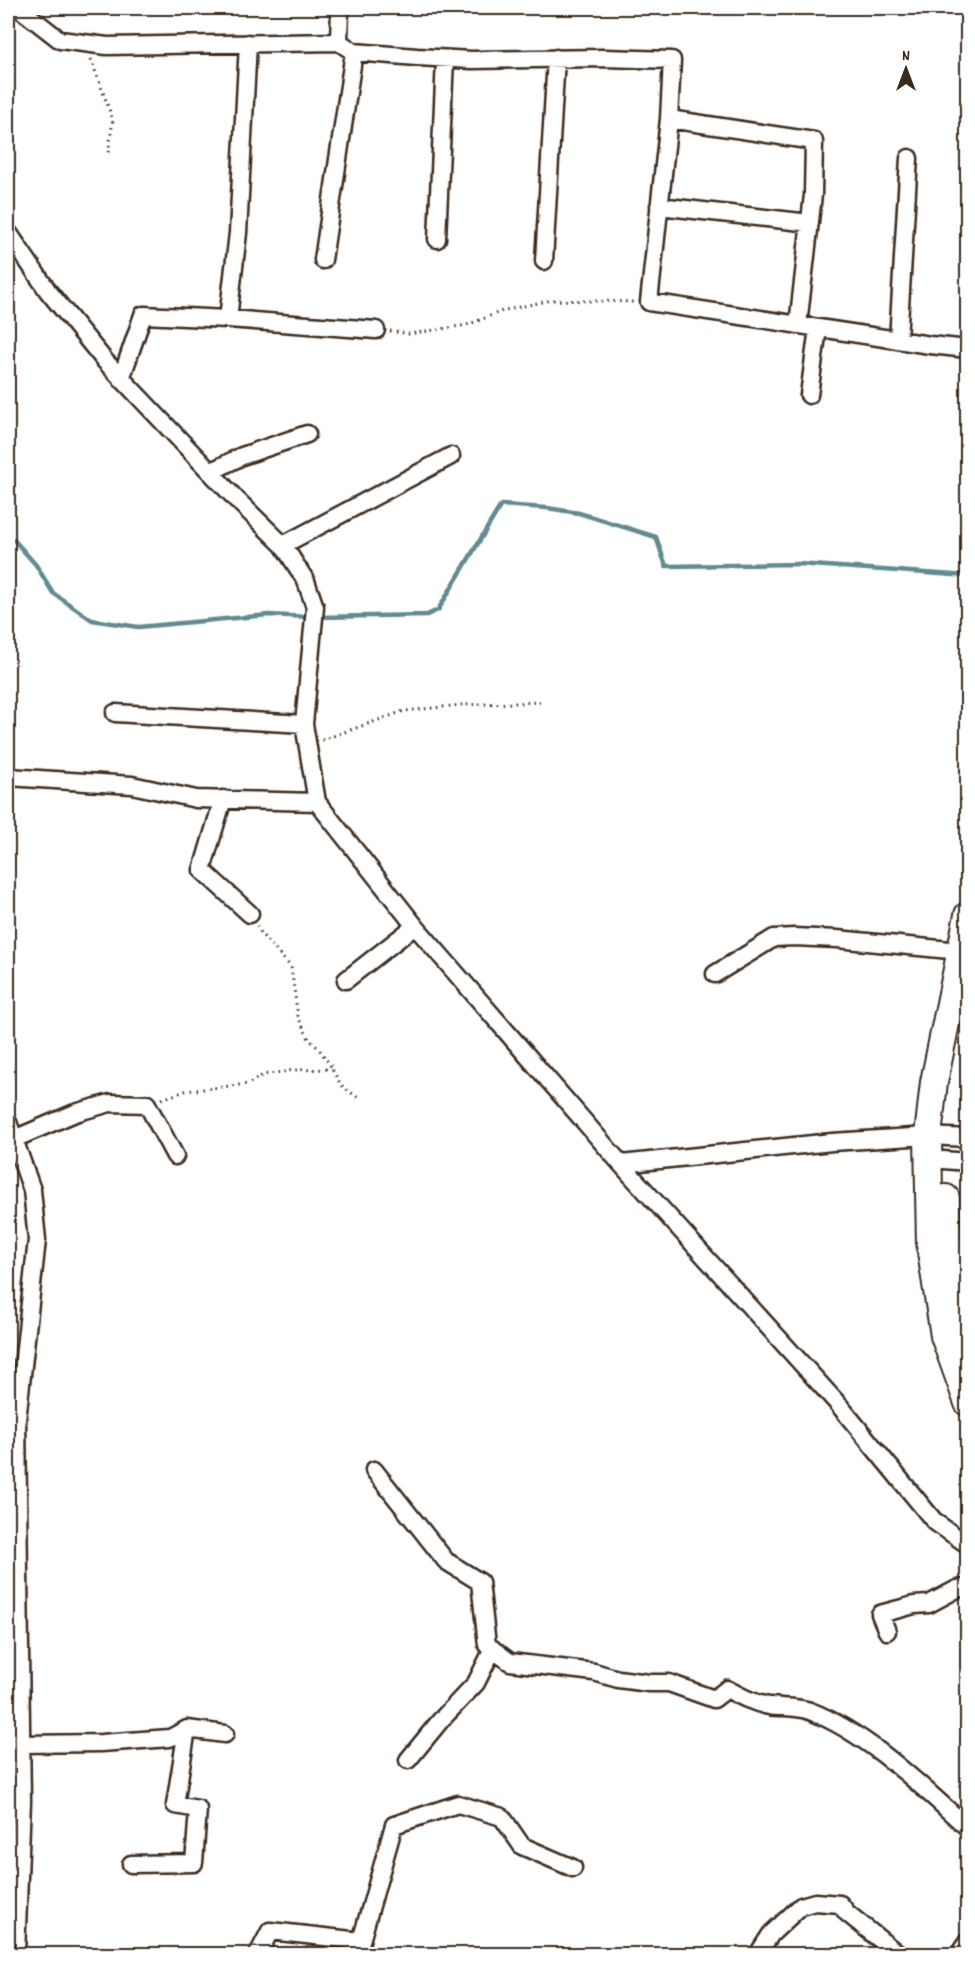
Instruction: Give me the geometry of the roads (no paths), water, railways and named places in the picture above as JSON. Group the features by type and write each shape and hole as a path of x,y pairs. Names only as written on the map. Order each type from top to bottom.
{"highway":[{"path":"968,915 934,1082 950,1147 930,1245 944,1336 968,1403"},
{"path":"967,1000 950,1078 948,1242 968,1343"}],"street":[{"path":"19,8 60,40 107,46 339,42 354,52 472,60 556,58 672,60 669,119 649,302 968,349"},
{"path":"339,42 340,8"},
{"path":"228,319 238,233 248,43"},
{"path":"323,260 354,52"},
{"path":"437,239 445,58"},
{"path":"544,261 556,58"},
{"path":"669,119 814,141 810,223 798,325"},
{"path":"898,340 909,158"},
{"path":"659,206 810,223"},
{"path":"8,232 48,291 122,379 283,545 306,581 315,607 304,724 317,802 415,926 621,1164 839,1405 935,1522 968,1545"},
{"path":"122,379 143,315 376,330"},
{"path":"809,395 818,328"},
{"path":"210,472 242,456 307,434"},
{"path":"283,545 451,456"},
{"path":"115,713 304,724"},
{"path":"8,777 132,785 196,799 317,802"},
{"path":"223,799 202,870 250,914"},
{"path":"346,980 415,926"},
{"path":"715,974 774,938 837,939 960,951"},
{"path":"14,1139 75,1113 110,1103 147,1104 175,1156"},
{"path":"8,1122 32,1190 37,1240 17,1420 22,1801 16,1954"},
{"path":"621,1164 832,1142 950,1147"},
{"path":"374,1470 446,1561 480,1582 488,1645 510,1662 594,1672 618,1679 669,1683 714,1699 727,1689 748,1700 771,1706 809,1711 837,1725 893,1762 968,1828"},
{"path":"887,1631 880,1614 914,1605 929,1604 957,1589 968,1587"},
{"path":"408,1760 440,1721 476,1683 494,1649"},
{"path":"21,1744 101,1743 170,1738 187,1729 225,1734"},
{"path":"131,1864 194,1863 198,1809 175,1805 187,1729"},
{"path":"258,1954 270,1931 361,1941 394,1825 458,1804 502,1817 522,1846 573,1868"},
{"path":"758,1954 771,1934 801,1906 815,1902 827,1902 840,1904 847,1913 898,1954"},
{"path":"959,1954 968,1941"}],"waterway":[{"path":"318,617 427,615 438,610 501,505 579,513 656,537 666,566 798,564 968,576"},
{"path":"8,538 14,540 36,565 53,593 92,620 138,627 269,615 309,617"}]}
